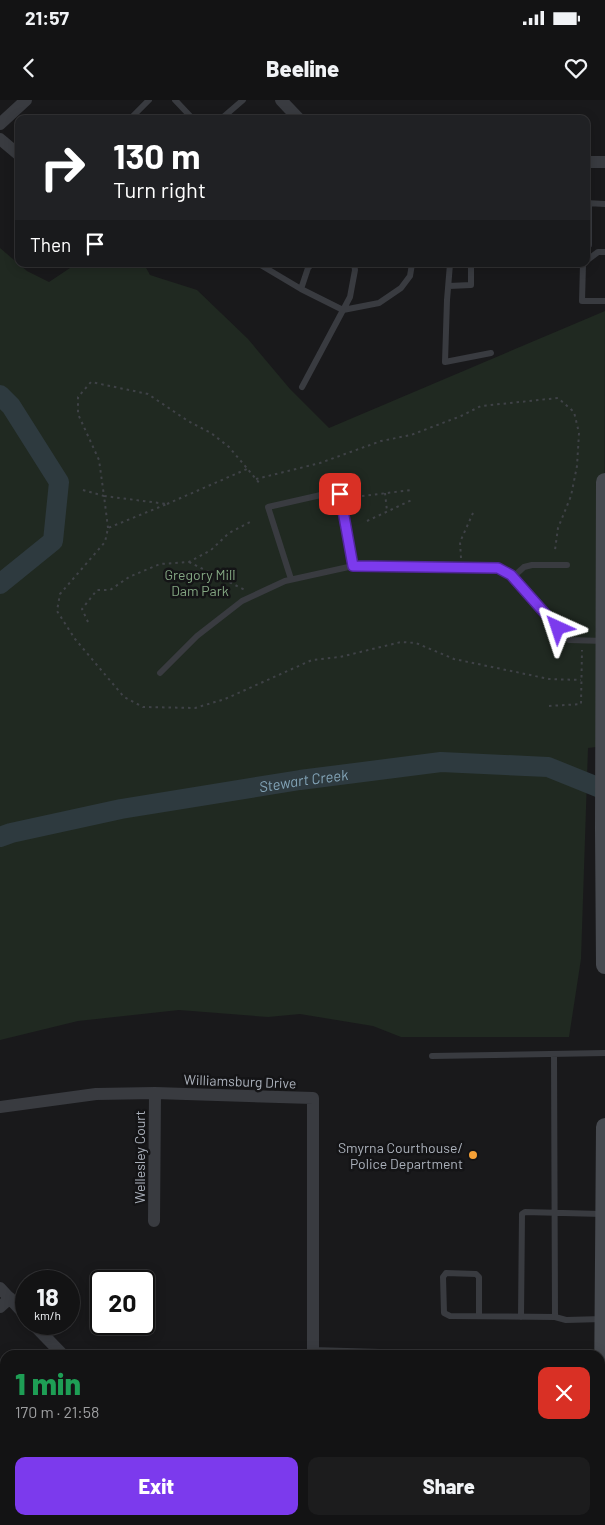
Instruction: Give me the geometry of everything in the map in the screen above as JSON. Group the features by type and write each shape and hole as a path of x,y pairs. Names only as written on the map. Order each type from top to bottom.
{"street":[{"path":"0,124 26,100"},
{"path":"281,100 295,115"},
{"path":"0,139 15,152"},
{"path":"590,162 605,162"},
{"path":"605,482 605,965"},
{"name":"Williamsburg Drive","path":"0,1107 96,1094 155,1093 313,1098 313,1350"},
{"name":"Wellesley Court","path":"154,1222 155,1093"},
{"path":"602,1350 605,1128"},
{"path":"0,1288 5,1302"},
{"path":"44,1335 58,1350"}],"lane":[{"path":"134,115 149,100"},
{"path":"175,100 189,115"},
{"path":"226,115 243,100"},
{"path":"590,204 605,204"},
{"path":"590,245 601,252 590,259"},
{"path":"264,267 300,289 343,310 379,302 400,288 410,276 412,267"},
{"path":"300,289 309,267"},
{"path":"302,387 350,296 355,267"},
{"path":"450,267 447,300 446,362 491,352"},
{"path":"449,286 471,285 471,267"},
{"path":"583,267 582,301 605,301"},
{"path":"291,580 268,507 334,492 340,494 353,566"},
{"path":"513,577 524,567 532,565 567,564"},
{"path":"160,673 197,636 242,601 285,580 353,566 498,568 513,577 569,640 605,641"},
{"path":"432,1056 605,1053"},
{"path":"554,1054 555,1317"},
{"path":"521,1317 522,1214 525,1212 554,1212 604,1214"},
{"path":"479,1316 479,1277 476,1274 446,1274 443,1277 444,1313 450,1316 555,1317 566,1320 603,1319"}],"path":[{"path":"261,485 229,447 211,433 188,421 148,394 91,382 78,397 78,414 99,460 108,528 105,542 60,594 57,611 74,639 124,697 143,707 195,708 225,699 312,660 340,657 401,642 416,643 454,659 549,679 581,680"},
{"path":"256,479 320,464 381,441 411,435 461,416 480,406 558,398 574,412 579,433 577,466 571,496 558,528 555,550"},
{"path":"108,528 247,469"},
{"path":"83,490 104,496 167,504"},
{"path":"362,496 412,490"},
{"path":"385,493 387,512"},
{"path":"367,521 414,499"},
{"path":"461,568 460,542 473,513"},
{"path":"88,622 82,609 97,590 110,590 129,577 160,564 189,562 211,550 229,532 250,522"},
{"path":"189,562 254,595"},
{"path":"549,706 581,704 582,640"}],"green space":[{"name":"Gregory Mill Dam Park","path":"0,248 15,261 15,267 22,267 49,282 72,267 146,267 150,275 197,290 248,339 290,389 329,428 605,311 604,746 588,748 581,959 569,1037 401,1037 373,1026 300,1014 268,1017 179,1010 78,1021 0,1040"}],"waterway":[{"name":"Stewart Creek","path":"0,395 11,406 59,482 53,541 0,584"},
{"name":"Stewart Creek","path":"0,837 121,809 300,780 441,762 548,767 605,790"}],"place":[{"name":"Smyrna Courthouse/ Police Department","path":"473,1155"}],"route":[{"path":"340,494 353,566 498,568 511,575 558,628"}]}
